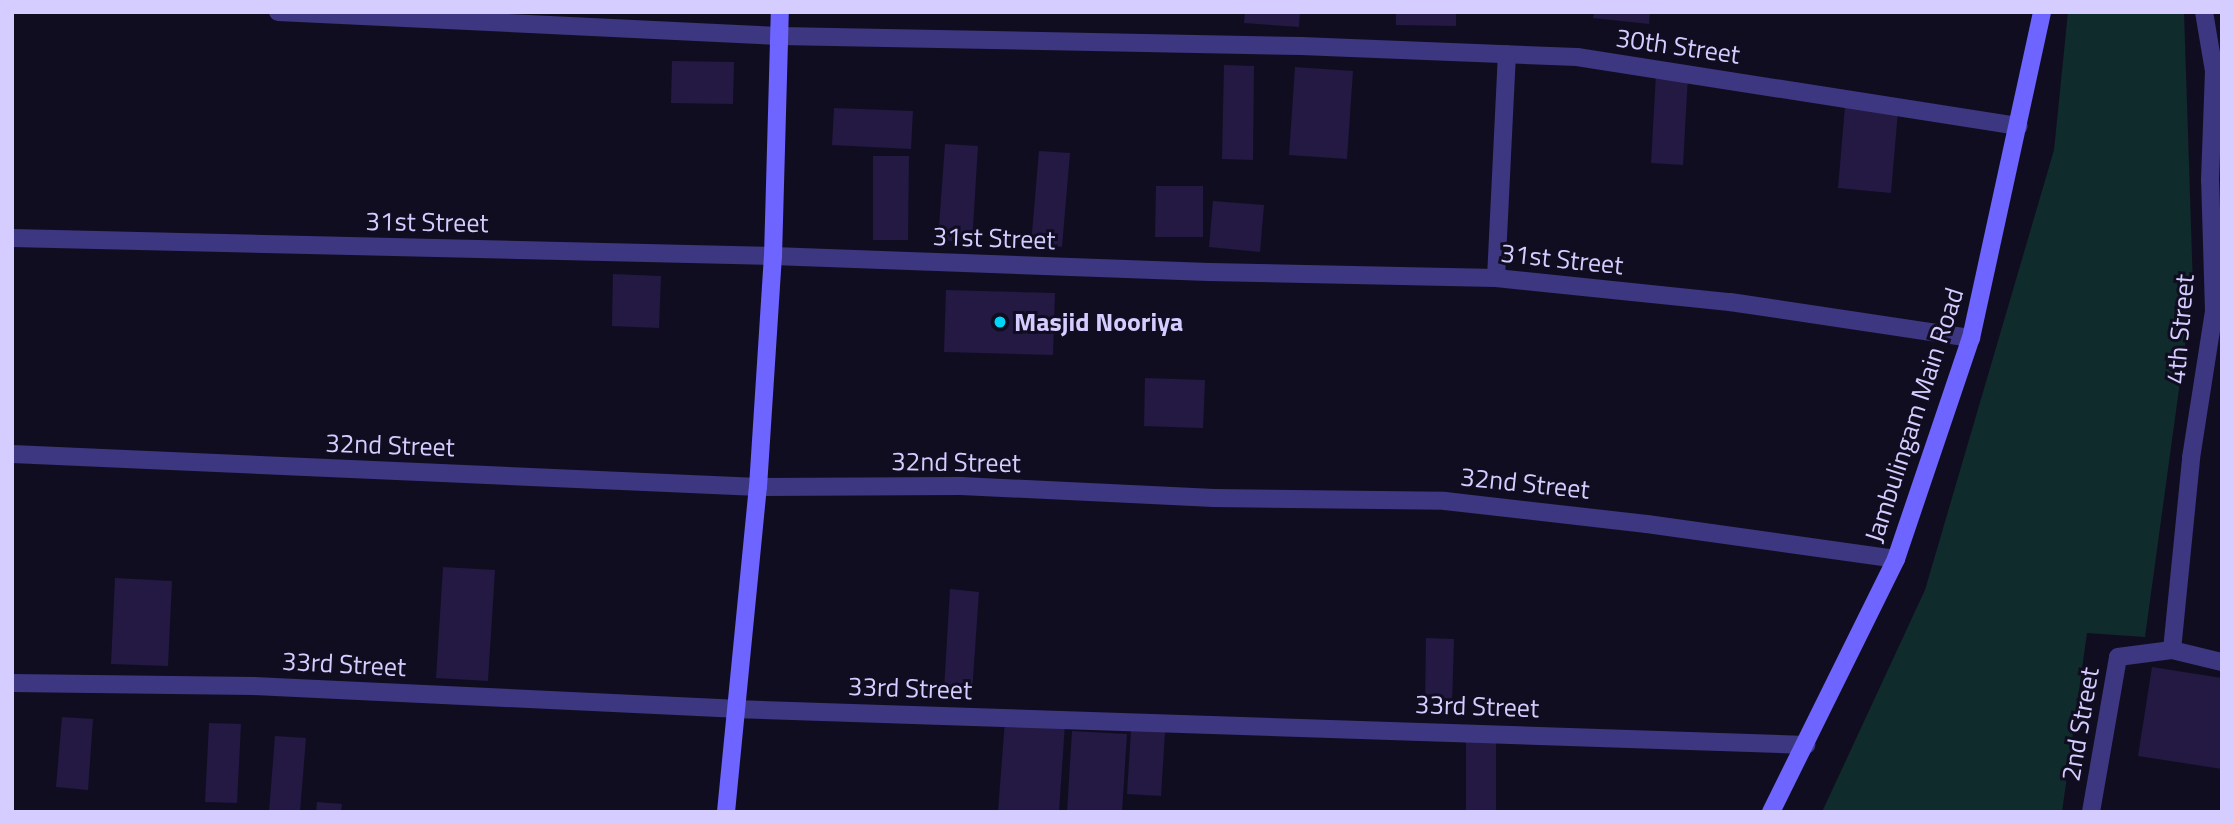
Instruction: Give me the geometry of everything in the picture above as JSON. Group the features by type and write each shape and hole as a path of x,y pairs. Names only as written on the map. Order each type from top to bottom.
{"street":[{"name":"30th Street","path":"278,12 780,36 1016,38 1577,57 2020,126"},
{"path":"726,812 734,709 758,487 773,256 780,12"},
{"name":"Jambulingam Main Road","path":"1771,812 1896,559 1970,338 2020,126 2042,12"},
{"name":"4th Street","path":"2172,650 2191,458 2214,311 2210,180 2214,71 2204,12"},
{"path":"1496,278 1507,54"},
{"name":"31st Street","path":"12,238 773,256 1209,272 1496,278 1730,302 1970,338"},
{"name":"32nd Street","path":"12,454 758,487 961,486 1214,498 1445,501 1647,523 1896,559"},
{"path":"2172,650 2222,662"},
{"name":"2nd Street","path":"2091,812 2118,657 2172,650"},
{"name":"33rd Street","path":"12,683 253,686 734,709 1806,745"}],"green space":[{"path":"2068,12 2184,12 2193,287 2145,637 2087,633 2062,812 1822,812 1925,590 2054,150"}],"building":[{"path":"1245,12 1300,12 1299,27 1244,23"},
{"path":"1396,12 1456,12 1456,26 1396,25"},
{"path":"1594,12 1650,12 1649,24 1593,18"},
{"path":"672,61 734,62 733,104 671,103"},
{"path":"1224,65 1254,66 1253,160 1222,159"},
{"path":"1295,67 1353,71 1347,159 1289,155"},
{"path":"1656,74 1688,76 1683,165 1651,163"},
{"path":"1845,106 1898,111 1891,193 1838,188"},
{"path":"834,108 913,111 911,149 832,145"},
{"path":"945,144 978,146 972,243 938,240"},
{"path":"1039,151 1070,153 1062,247 1031,244"},
{"path":"873,156 909,156 908,240 873,240"},
{"path":"1156,186 1203,186 1203,237 1155,237"},
{"path":"1213,201 1264,205 1260,252 1209,247"},
{"path":"613,274 661,276 659,328 612,326"},
{"name":"Masjid Nooriya","path":"946,290 1055,293 1053,355 944,352"},
{"path":"1145,378 1205,380 1203,428 1144,426"},
{"path":"443,567 495,570 488,681 436,678"},
{"path":"115,578 172,581 168,666 111,664"},
{"path":"950,589 979,592 972,692 944,690"},
{"path":"1426,638 1454,639 1452,705 1425,704"},
{"path":"2152,667 2222,678 2222,769 2138,756"},
{"path":"62,717 93,719 88,790 56,787"},
{"path":"1005,720 1065,724 1059,812 998,812"},
{"path":"209,723 241,724 237,803 205,802"},
{"path":"1131,730 1165,732 1161,796 1127,794"},
{"path":"1072,731 1127,734 1122,812 1067,812"},
{"path":"275,736 306,738 300,812 269,812"},
{"path":"1466,740 1496,740 1496,812 1466,812"},
{"path":"317,802 342,804 341,812 316,812"}],"place":[{"name":"Masjid Nooriya","path":"1000,322"}]}
